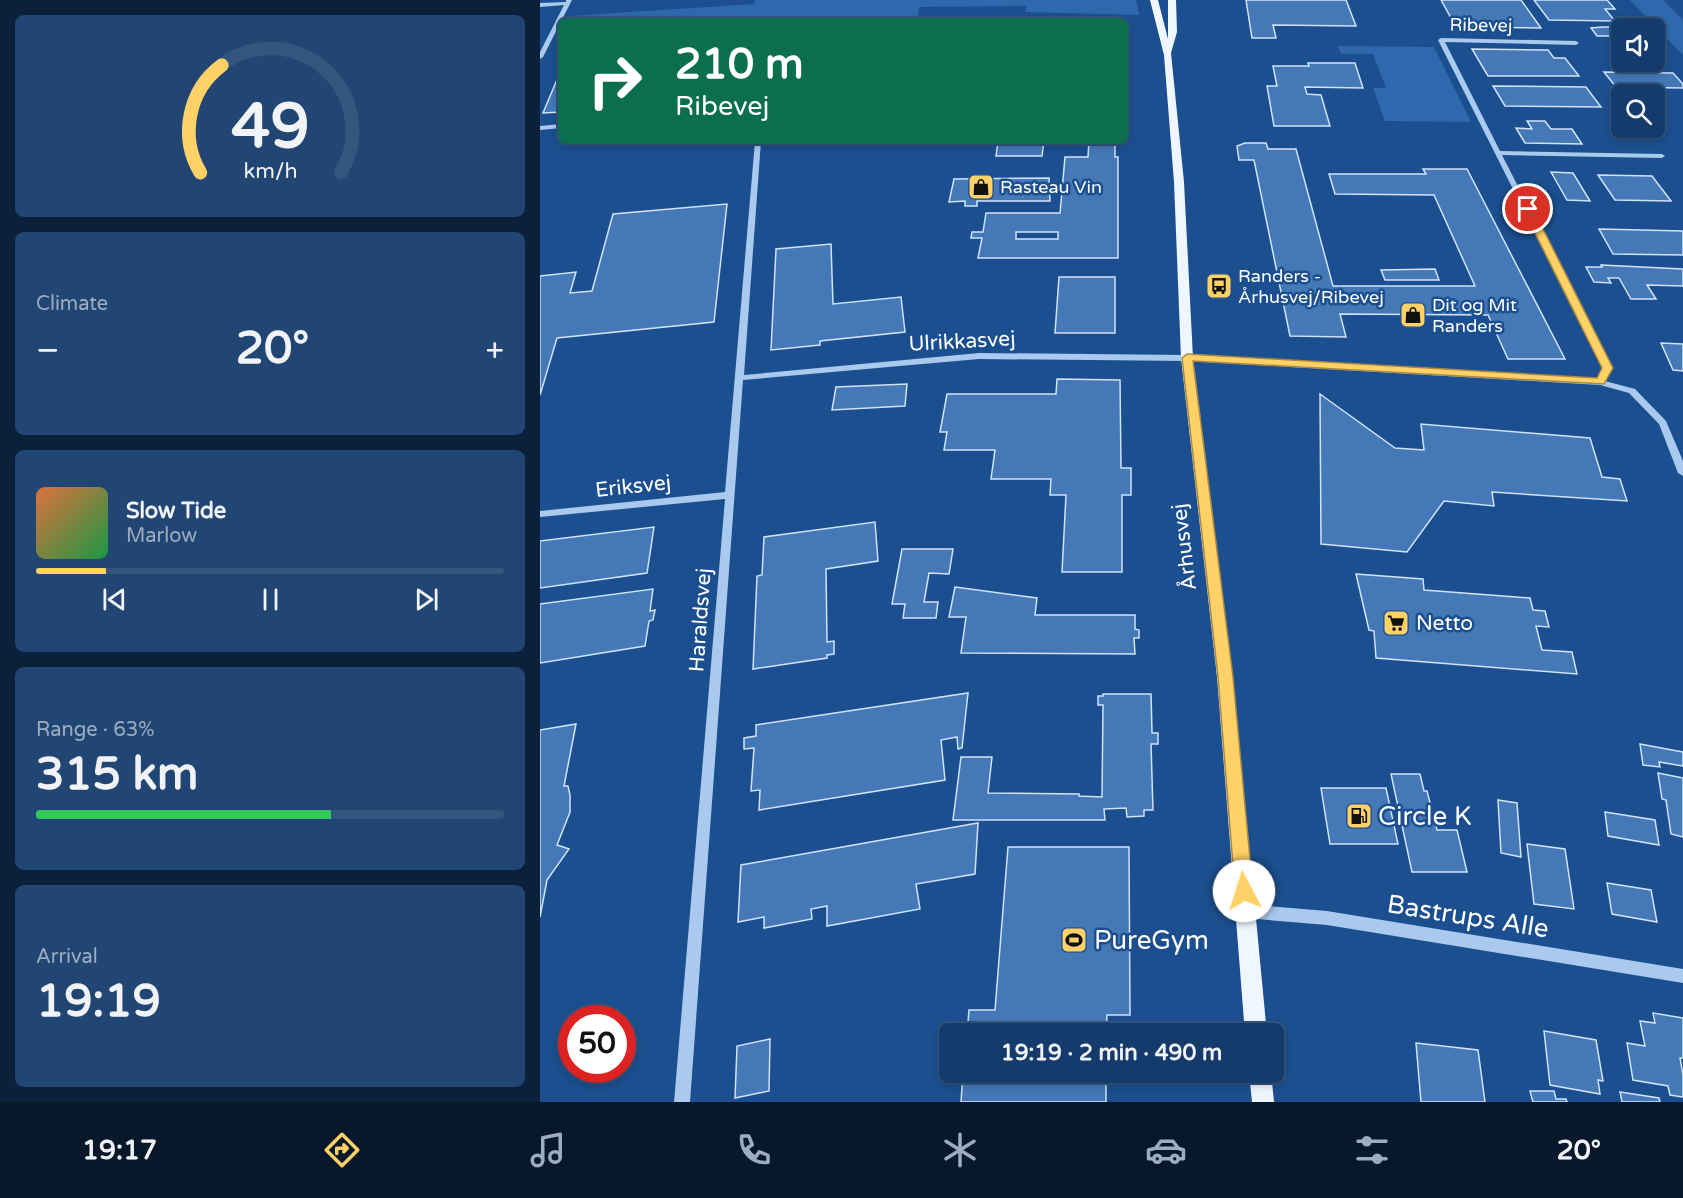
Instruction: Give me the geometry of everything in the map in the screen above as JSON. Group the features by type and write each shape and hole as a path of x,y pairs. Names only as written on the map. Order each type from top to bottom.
{"main road":[{"name":"Århusvej","path":"1154,0 1168,55 1179,182 1187,358 1225,677 1255,1023"},
{"name":"Århusvej","path":"1168,55 1173,32 1170,0"},
{"path":"1261,1083 1263,1102"}],"street":[{"path":"540,5 568,1"},
{"path":"560,18 568,1"},
{"path":"540,57 558,21"},
{"name":"Ribevej","path":"1576,42 1441,40 1608,368 1600,382"},
{"path":"540,128 558,126"},
{"name":"Haraldsvej","path":"682,1102 758,144"},
{"path":"1499,153 1662,156"},
{"name":"Ulrikkasvej","path":"740,378 979,356 1187,358"},
{"path":"1187,358 1600,382 1632,391 1663,423 1683,473"},
{"name":"Eriksvej","path":"540,514 729,495"},
{"name":"Bastrups Alle","path":"1245,910 1327,918 1683,976"}],"shaded area":[{"path":"755,0 1136,0 1139,15 1025,12 1027,6 919,7 918,18 568,18 569,16 754,4"},
{"path":"1630,0 1663,0 1683,20 1683,55 1665,36 1665,18 1647,18"},
{"path":"1338,46 1434,47 1471,122 1385,121 1373,88 1386,88 1373,54 1341,54"}],"building":[{"path":"1246,0 1346,0 1356,26 1273,25 1276,38 1252,38"},
{"path":"1441,0 1521,0 1541,28 1456,27"},
{"path":"1534,0 1607,0 1615,9 1605,9 1612,18 1611,21 1549,20"},
{"path":"1611,27 1611,36 1597,36 1591,28"},
{"path":"1472,49 1548,50 1554,58 1565,58 1579,76 1488,76"},
{"path":"1308,63 1355,63 1363,88 1305,87 1307,94 1321,95 1330,126 1274,126 1267,86 1277,86 1273,66 1309,66"},
{"path":"1604,72 1673,73 1683,84 1683,88 1665,88 1665,84 1614,84"},
{"path":"558,77 558,112 543,113"},
{"path":"1493,86 1586,87 1601,107 1505,106"},
{"path":"1527,121 1545,121 1551,129 1572,129 1582,144 1525,143 1516,128 1532,129"},
{"path":"1245,143 1266,143 1268,149 1296,149 1333,286 1475,286 1434,195 1335,194 1329,174 1426,174 1423,169 1467,169 1565,359 1508,359 1488,315 1340,314 1346,337 1290,336 1254,160 1239,160 1237,146"},
{"path":"998,144 1044,144 1042,156 996,156"},
{"path":"1089,144 1115,144 1115,157 1118,157 1118,258 978,258 982,238 971,238 972,232 983,232 986,213 1060,213 1065,157 1088,157","holes":["1016,232 1058,232 1058,239 1016,239"]},
{"path":"1551,172 1573,173 1590,201 1567,200"},
{"path":"1598,175 1652,176 1671,201 1615,200"},
{"path":"1049,178 1050,201 977,201 977,206 965,206 965,201 949,202 954,179"},
{"path":"727,204 714,322 557,338 540,395 540,276 576,272 570,293 592,291 613,214"},
{"path":"1599,229 1683,231 1683,255 1613,254"},
{"path":"831,244 833,304 901,297 905,332 820,341 820,345 771,350 776,249"},
{"path":"1601,265 1683,269 1683,286 1647,285 1656,299 1631,299 1619,278 1608,278 1611,283 1594,282 1586,267 1602,267"},
{"path":"1435,269 1439,280 1385,280 1381,270"},
{"path":"1059,277 1115,277 1115,333 1055,333"},
{"path":"1661,343 1683,344 1683,371 1673,370"},
{"path":"1057,379 1120,380 1121,468 1131,468 1131,495 1122,495 1122,572 1062,572 1066,495 1050,495 1051,479 991,479 995,450 944,450 947,432 940,432 947,394 1056,394"},
{"path":"907,384 905,406 832,410 836,387"},
{"path":"1320,394 1395,448 1424,450 1421,424 1590,438 1602,477 1620,479 1627,501 1492,492 1494,506 1444,501 1407,552 1321,544"},
{"path":"875,522 878,561 826,569 827,642 834,641 834,654 827,655 827,658 753,669 757,576 762,575 764,537"},
{"path":"654,527 647,573 540,588 540,541"},
{"path":"902,549 953,549 949,574 929,573 924,602 938,602 936,618 903,618 905,604 892,604"},
{"path":"1356,574 1423,579 1424,590 1530,598 1533,610 1545,611 1549,627 1536,626 1542,650 1572,652 1577,674 1376,658 1374,631 1369,630"},
{"path":"955,587 1037,598 1035,615 1135,615 1135,629 1139,630 1139,638 1134,638 1135,654 961,653 966,617 949,617"},
{"path":"653,589 650,611 655,610 653,620 649,621 645,646 540,663 540,604"},
{"path":"968,693 962,748 958,749 957,737 941,740 945,780 759,810 760,790 751,791 754,748 744,749 744,738 756,736 756,725"},
{"path":"1103,694 1151,694 1152,733 1158,733 1158,744 1151,744 1153,810 1144,810 1144,816 1127,817 1126,808 1104,809 1105,820 953,820 961,757 992,757 988,793 1079,794 1079,796 1102,797 1103,705 1098,705 1098,696 1103,696"},
{"path":"576,724 564,786 568,786 570,812 557,845 569,849 547,880 540,917 540,730"},
{"path":"1640,744 1683,752 1683,766 1659,762 1660,767 1643,765"},
{"path":"1658,773 1683,778 1683,837 1671,834 1666,800 1662,799"},
{"path":"1391,774 1420,774 1437,830 1457,830 1467,872 1412,872"},
{"name":"Circle K","path":"1321,788 1386,788 1398,844 1330,844"},
{"path":"1498,800 1517,803 1521,857 1501,853"},
{"path":"1605,812 1655,820 1659,845 1608,836"},
{"path":"978,823 975,874 916,884 920,909 827,926 827,906 811,909 812,919 764,928 764,917 738,922 741,865"},
{"path":"1527,844 1565,849 1574,909 1534,904"},
{"path":"1008,847 1129,847 1130,1015 1107,1015 1107,1023 968,1023 969,1010 995,1010"},
{"path":"1607,883 1651,890 1657,922 1612,914"},
{"path":"1653,1013 1683,1018 1683,1058 1680,1058 1683,1097 1670,1095 1668,1086 1633,1080 1627,1043 1645,1046 1640,1021 1655,1023"},
{"path":"1544,1031 1596,1040 1603,1081 1598,1080 1600,1094 1550,1085"},
{"path":"770,1039 769,1091 735,1098 737,1046"},
{"path":"1416,1043 1478,1050 1485,1102 1421,1102"},
{"path":"962,1083 1106,1083 1106,1102 961,1102"},
{"path":"1530,1091 1554,1091 1556,1099 1566,1099 1567,1102 1533,1102"},
{"path":"1620,1092 1659,1098 1660,1102 1622,1102"}],"place":[{"name":"Rasteau Vin","path":"981,187"},
{"name":"Randers - Århusvej/Ribevej","path":"1219,286"},
{"name":"Dit og Mit Randers","path":"1413,315"},
{"name":"Netto","path":"1396,623"},
{"name":"Circle K","path":"1359,816"},
{"name":"PureGym","path":"1074,940"}],"route":[{"path":"1244,891 1225,677 1187,358 1600,382 1608,368 1528,209"}]}
